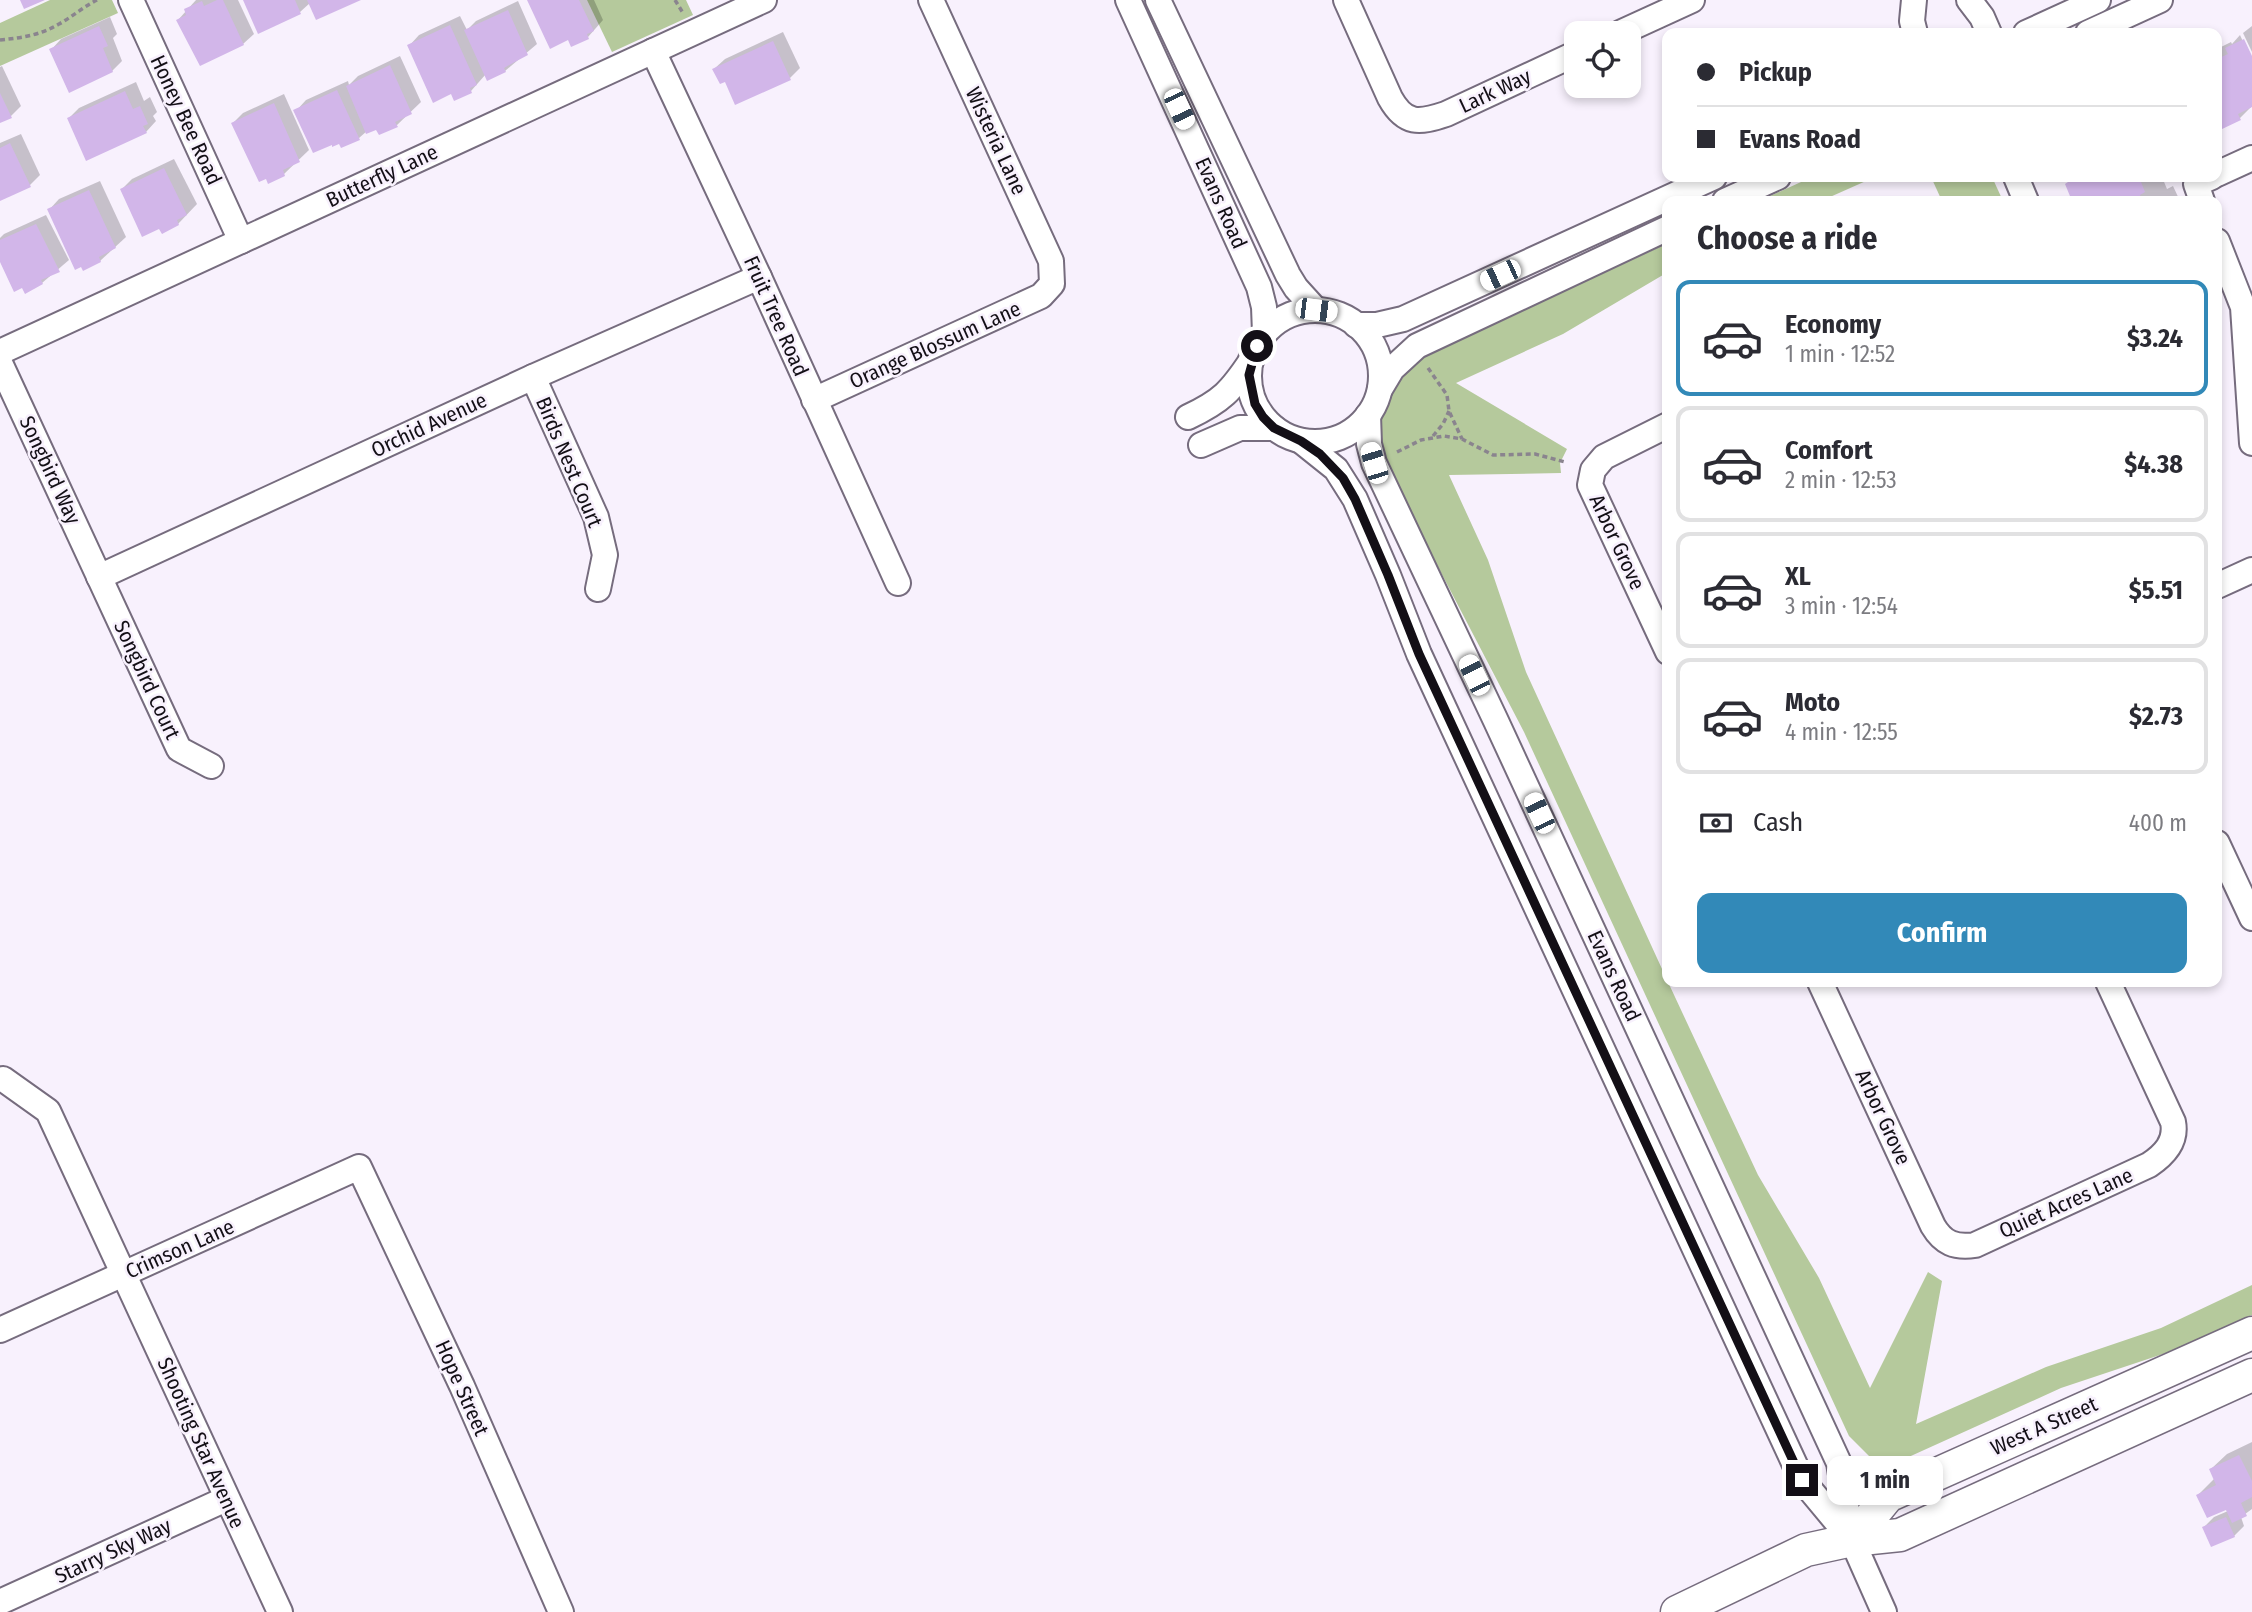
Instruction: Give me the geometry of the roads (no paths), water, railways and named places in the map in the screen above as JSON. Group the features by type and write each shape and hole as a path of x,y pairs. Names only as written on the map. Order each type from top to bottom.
{"main road":[{"name":"West A Street","path":"1852,1540 1888,1496 2252,1333"},
{"name":"West A Street","path":"1676,1612 1806,1550 1852,1540 1900,1535 2252,1375"}],"street":[{"name":"Honey Bee Road","path":"131,0 241,241"},
{"name":"Butterfly Lane","path":"0,352 764,0"},
{"name":"Wisteria Lane","path":"931,0 1051,261 1052,284"},
{"name":"Evans Road","path":"1129,0 1259,287 1264,307 1265,333"},
{"name":"Evans Road","path":"1158,0 1288,275 1316,310"},
{"name":"Lark Way","path":"1346,0 1390,98 1397,110 1411,119 1431,119 1446,114 1564,59"},
{"path":"1641,23 1692,0"},
{"path":"1914,0 1912,21 1914,28"},
{"path":"1969,0 1987,28"},
{"path":"2037,28 2098,0"},
{"path":"2099,28 2160,0"},
{"name":"Fruit Tree Road","path":"653,51 898,583"},
{"path":"2222,172 2252,158"},
{"path":"1672,196 1703,182"},
{"path":"1736,196 1767,182"},
{"path":"1356,325 1377,325 1403,318 1662,201"},
{"path":"1251,360 1249,375 1253,397 1263,417 1274,428 1301,441 1316,442 1345,435 1368,415 1392,369 1417,346 1662,231"},
{"path":"2222,254 2242,307 2252,443"},
{"name":"Orchid Avenue","path":"99,577 533,377 759,277"},
{"name":"Orange Blossum Lane","path":"814,400 1041,296 1052,284"},
{"path":"1188,417 1217,403 1237,382 1265,333 1288,316 1316,310 1337,314 1356,325 1374,347 1381,375 1380,389"},
{"name":"Songbird Way","path":"0,363 99,577"},
{"name":"Birds Nest Court","path":"533,377 596,517 605,555 598,589"},
{"name":"Evans Road","path":"1368,415 1368,444 1374,463 1839,1463 1852,1540 1884,1612"},
{"path":"1201,445 1240,428 1274,428"},
{"name":"Arbor Grove","path":"1662,428 1604,457 1593,470 1590,485 1662,639"},
{"name":"Evans Road","path":"1301,441 1336,469 1355,499 1419,654 1802,1480 1852,1540"},
{"path":"2222,584 2252,570"},
{"name":"Songbird Court","path":"99,577 179,749 211,766"},
{"path":"2222,854 2252,918"},
{"path":"1556,946 1592,928"},
{"name":"Arbor Grove","path":"1822,987 1933,1226 1940,1236 1954,1245"},
{"name":"Quiet Acres Lane","path":"1954,1245 1975,1245 2149,1165 2163,1156 2170,1144 2173,1122 2110,987"},
{"name":"Shooting Star Avenue","path":"3,1079 48,1111 280,1612"},
{"name":"Crimson Lane","path":"0,1330 359,1167"},
{"name":"Hope Street","path":"359,1167 462,1386 561,1612"},
{"name":"Starry Sky Way","path":"0,1602 226,1499"}]}
